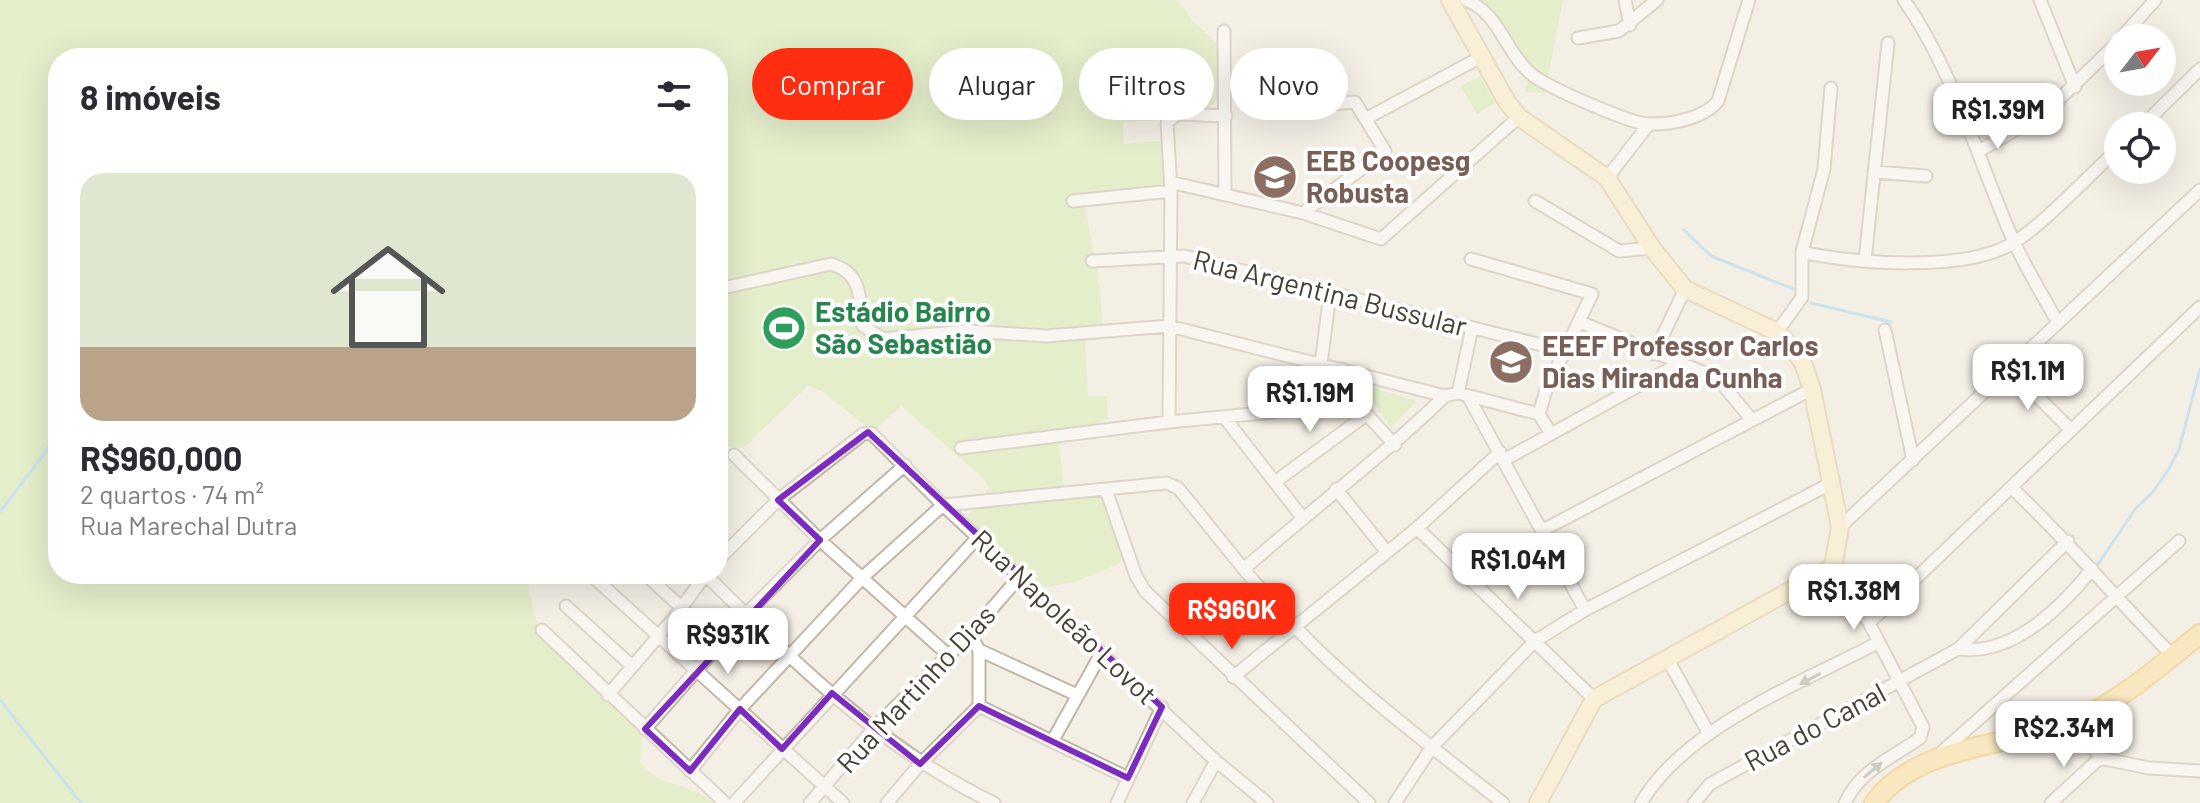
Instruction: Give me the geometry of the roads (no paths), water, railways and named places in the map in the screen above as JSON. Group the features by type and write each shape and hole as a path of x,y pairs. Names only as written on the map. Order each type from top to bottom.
{"main road":[{"path":"1874,803 1908,774 1936,757 2033,736 2076,720 2173,656 2200,634"}],"street":[{"path":"1450,0 1519,117 1607,178 1652,248 1685,289 1777,332 1803,363 1812,389 1840,527 1833,567 1869,623 1923,727 1920,738 1877,765 1852,789 1845,803"},
{"path":"1466,0 1477,4 1490,17 1536,78 1627,119 1649,124 1694,116 1712,108 1718,101 1749,0"},
{"path":"1625,0 1630,25"},
{"path":"1578,38 1611,34 1630,25 1657,0"},
{"path":"1904,0 1928,37 1979,151 2015,243 2058,323"},
{"path":"2040,0 2075,87"},
{"path":"2134,24 2155,0"},
{"path":"1224,31 1225,193"},
{"path":"1865,260 1888,43"},
{"path":"1367,118 1481,57"},
{"path":"1979,151 2046,112 2104,57"},
{"path":"2156,112 2200,69"},
{"path":"1777,332 1802,297 1802,252 1824,169 1831,88"},
{"path":"1303,213 1385,151 1367,118 1351,100 1348,101"},
{"path":"1169,422 1169,119 1177,114 1226,116"},
{"path":"1073,201 1170,186 1225,193 1303,213 1381,239 1519,117"},
{"path":"1607,178 1649,124"},
{"path":"1802,252 1865,260 1977,259 2015,243 2104,162"},
{"path":"1874,172 1926,176"},
{"path":"1840,527 2200,190"},
{"path":"1535,201 1619,251 1652,248"},
{"name":"Rua Argentina Bussular","path":"1092,261 1171,255 1566,351"},
{"path":"1471,259 1589,291 1593,296 1539,414"},
{"path":"728,287 831,264 841,267 855,279 863,326 873,336 883,339 967,331 1046,336 1169,326 1445,396 1463,395 1539,414 1551,434"},
{"path":"1654,354 1685,289"},
{"path":"1321,364 1330,293"},
{"path":"1869,623 2013,489 2200,307"},
{"path":"1580,322 1717,378 1752,420"},
{"path":"1472,328 1463,395 1502,456 1585,610"},
{"path":"1885,330 1913,460"},
{"path":"1233,677 1502,456 1551,434 1678,364"},
{"path":"1342,369 1357,404 1395,445"},
{"path":"2010,369 2071,430"},
{"path":"1543,530 1812,389"},
{"path":"1245,568 1336,489 1395,445 1445,396"},
{"path":"961,448 1169,422 1357,404"},
{"path":"1275,482 1366,415"},
{"path":"1224,417 1302,517"},
{"name":"Rua Napoleão Lovot","path":"778,500 863,434 875,435 943,505 1162,707 1216,761 1267,803"},
{"path":"734,455 820,540 947,654"},
{"path":"645,729 745,615 820,540 905,465"},
{"path":"690,771 740,709 863,577 943,505 1159,483 1178,488 1295,627 1432,747 1503,803"},
{"path":"1395,803 1432,747 1535,641 1585,610 1830,484"},
{"path":"1336,489 1387,552"},
{"path":"2013,489 2068,541 2115,597 2173,656"},
{"path":"1106,490 1136,576 1145,591 1369,803"},
{"path":"728,550 778,500"},
{"path":"1417,528 1594,699"},
{"path":"734,803 904,614 979,536"},
{"path":"1958,649 2068,541"},
{"path":"1936,757 1942,748 2179,541"},
{"path":"1538,803 1594,699 1833,567"},
{"path":"1958,649 1992,648 2054,613 2092,569"},
{"name":"Rua Martinho Dias","path":"810,803 876,726 970,634 1021,575"},
{"path":"601,584 843,803"},
{"path":"656,584 682,608"},
{"path":"608,695 682,608 698,584"},
{"path":"715,584 832,693 920,764 972,798 994,803"},
{"path":"566,606 632,666"},
{"path":"542,630 725,803"},
{"path":"887,803 920,764 979,706 979,650 970,634"},
{"path":"1641,803 1662,771 1708,732 1879,642"},
{"name":"Rua do Canal","path":"1694,803 1710,784 1958,649"},
{"path":"979,650 1077,695"},
{"path":"1053,740 1102,652"},
{"path":"1667,658 1708,732"},
{"path":"979,706 1128,778"},
{"path":"1117,803 1162,707"},
{"path":"2076,720 2100,758 2149,768 2200,771"},
{"path":"2059,801 2100,758"},
{"path":"1193,803 1216,761"}],"waterway":[{"path":"1684,230 1711,256 1793,289"},
{"path":"1811,303 1891,322"},
{"path":"2098,564 2136,508 2152,493 2169,469 2179,449 2200,369"},
{"path":"0,512 48,449"},
{"path":"0,700 81,803"}],"place":[{"name":"EEB Coopesg Robusta","path":"1275,177"},
{"name":"Estádio Bairro São Sebastião","path":"784,328"},
{"name":"EEEF Professor Carlos Dias Miranda Cunha","path":"1511,362"}]}
